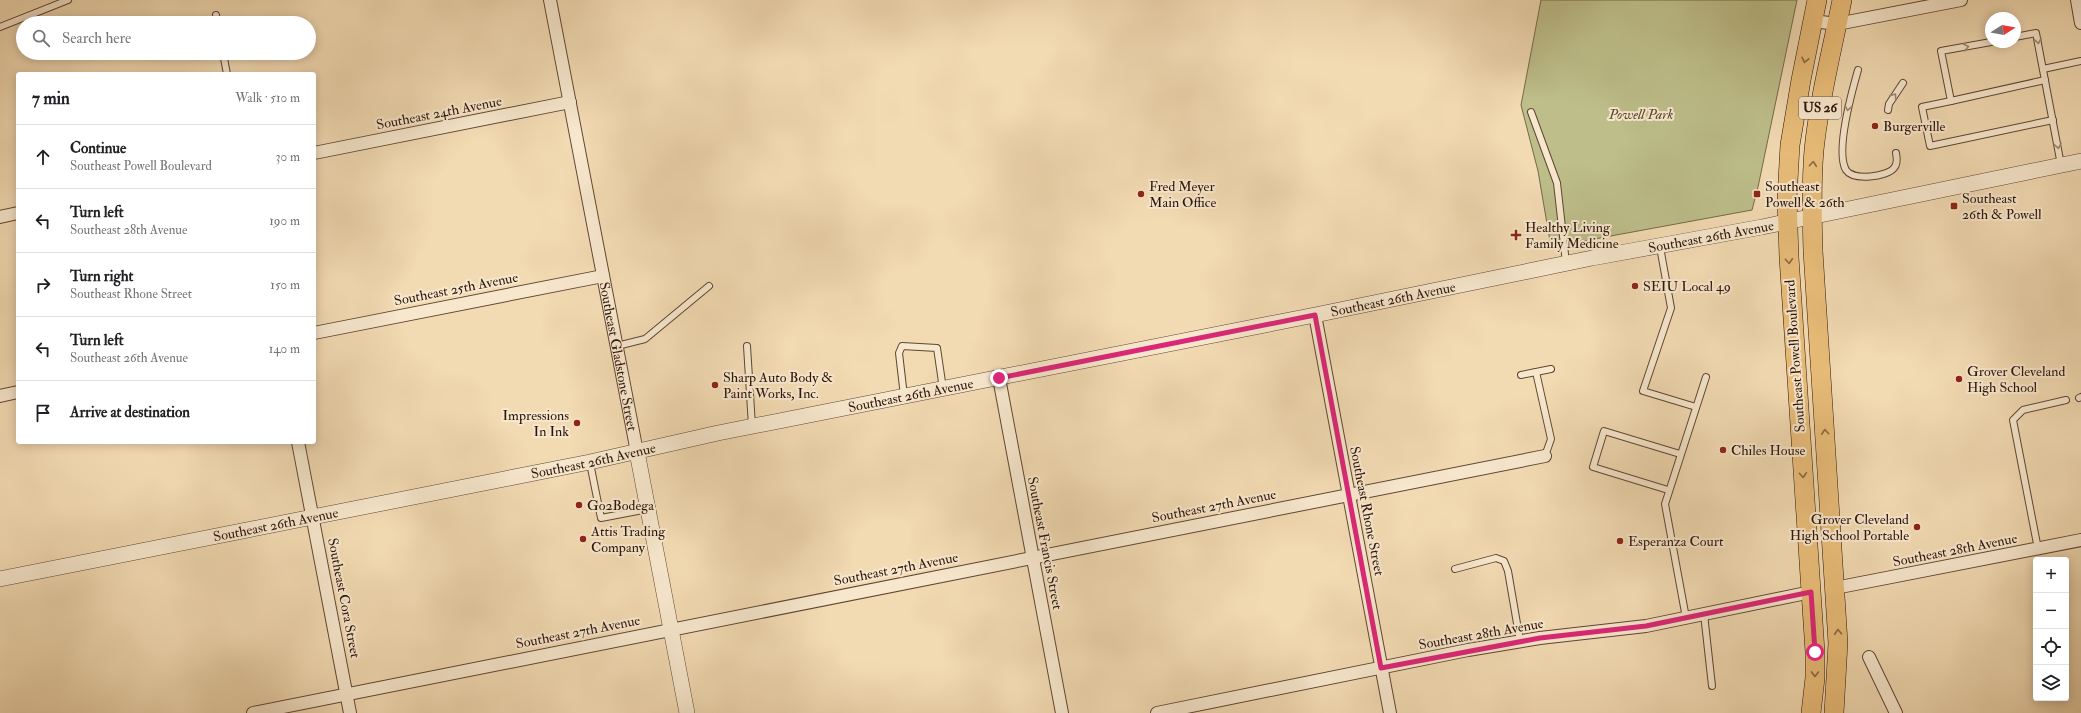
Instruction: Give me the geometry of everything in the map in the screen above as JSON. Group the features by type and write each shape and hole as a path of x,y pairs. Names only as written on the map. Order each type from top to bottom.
{"main road":[{"name":"Southeast Powell Boulevard","path":"1811,713 1815,678 1815,652 1787,222 1788,172 1791,138 1817,0"},
{"name":"Southeast Powell Boulevard","path":"1834,713 1838,643 1812,217 1812,174 1817,132 1842,0"}],"street":[{"name":"Southeast Gladstone Street","path":"550,0 687,713"},
{"path":"1813,21 1837,24 1936,2 1961,0"},
{"path":"2076,0 2081,22"},
{"name":"Southeast 24th Avenue","path":"316,153 570,102"},
{"name":"Southeast 26th Avenue","path":"0,579 590,462 904,396 1315,315 1566,263 1660,247 1812,217 2081,161"},
{"path":"0,217 16,213"},
{"name":"Southeast 25th Avenue","path":"316,333 603,276"},
{"name":"Southeast Rhone Street","path":"1315,315 1390,713"},
{"name":"Southeast Francis Street","path":"999,378 1062,713"},
{"path":"0,396 16,392"},
{"name":"Southeast Cora Street","path":"298,444 350,713"},
{"name":"Southeast 27th Avenue","path":"253,713 1545,456"},
{"name":"Southeast 28th Avenue","path":"1835,588 2081,540"},
{"name":"Southeast 28th Avenue","path":"1158,713 1520,641 1646,626 1811,592"},
{"path":"1869,657 1896,713"}],"lane":[{"path":"28,16 68,0"},
{"path":"0,27 16,21"},
{"path":"2021,36 2036,33 2061,165"},
{"path":"1951,100 1941,52 1985,43"},
{"path":"224,60 227,72"},
{"path":"2043,69 2081,61"},
{"path":"1858,70 1847,106 1844,166 1847,172 1857,177 1888,172 1894,169 1897,164 1896,153"},
{"path":"2045,80 1922,107 1930,146 2053,120"},
{"path":"1888,110 1889,104 1903,83"},
{"path":"1531,112 1557,183 1566,263"},
{"path":"1660,247 1671,308 1643,391 1696,407"},
{"path":"617,346 645,339 709,286"},
{"path":"747,346 752,427"},
{"path":"904,396 899,353 902,346 938,348 943,389"},
{"path":"1520,375 1551,369"},
{"path":"1536,372 1551,439 1545,456"},
{"path":"1686,618 1666,509 1668,490 1706,377"},
{"path":"2038,549 2013,420 2023,410 2066,400"},
{"path":"1668,490 1593,467 1604,431 1680,454"},
{"path":"590,462 602,518 648,509"},
{"path":"1455,568 1496,558 1504,561 1508,571 1520,641"},
{"path":"1704,614 1712,686"}],"green space":[{"name":"Powell Park","path":"1541,0 1797,0 1752,210 1551,247 1538,171 1521,105"}],"place":[{"name":"Burgerville","path":"1875,126"},
{"name":"Fred Meyer Main Office","path":"1141,194"},
{"name":"Southeast Powell & 26th","path":"1757,194"},
{"name":"Southeast 26th & Powell","path":"1954,206"},
{"name":"Healthy Living Family Medicine","path":"1516,235"},
{"name":"SEIU Local 49","path":"1635,286"},
{"name":"Grover Cleveland High School","path":"1959,379"},
{"name":"Sharp Auto Body & Paint Works, Inc.","path":"715,385"},
{"name":"Impressions In Ink","path":"577,423"},
{"name":"Chiles House","path":"1723,450"},
{"name":"Go2Bodega","path":"579,505"},
{"name":"Grover Cleveland High School Portable","path":"1917,527"},
{"name":"Attis Trading Company","path":"583,539"},
{"name":"Esperanza Court","path":"1620,541"}],"route":[{"path":"999,378 1315,315 1381,668 1468,650 1540,638 1646,626 1811,592 1815,652"}]}
